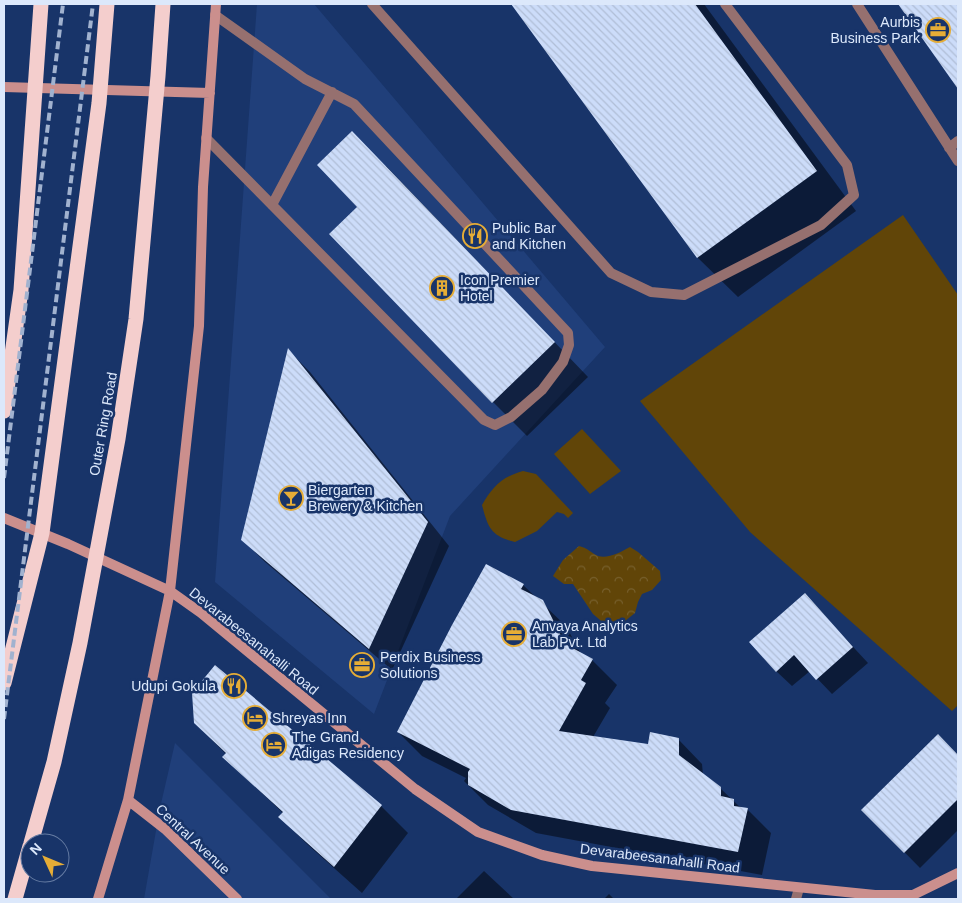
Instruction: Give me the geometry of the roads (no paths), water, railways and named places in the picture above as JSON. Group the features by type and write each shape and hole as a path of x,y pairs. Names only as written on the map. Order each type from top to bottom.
{"highway":[{"path":"4,411 21,290 41,4"},
{"path":"4,683 42,533 100,90 107,4"},
{"name":"Outer Ring Road","path":"33,833 54,762 80,643 118,439 136,319 163,4"},
{"name":"Outer Ring Road","path":"15,899 20,881"}],"street":[{"path":"98,899 128,800 170,591 199,326 206,138 216,4"},
{"path":"372,4 611,273 651,292 684,296 821,225 854,196 847,165 725,4"},
{"path":"857,4 958,161"},
{"path":"206,138 484,420 495,425 511,416 542,390 563,362 569,345 568,333 354,104 305,79 215,15"},
{"path":"4,87 210,92"},
{"path":"272,205 332,92"},
{"path":"949,148 958,141"},
{"name":"Devarabeesanahalli Road","path":"4,518 42,533 170,591 202,614 415,790 478,832 542,855 592,866 875,895 913,894 958,873"},
{"name":"Central Avenue","path":"128,800 165,829 237,899"},
{"path":"796,899 799,888"}],"railway":[{"path":"4,478 63,4"},
{"path":"4,719 93,4"}],"place":[{"name":"Aurbis Business Park","path":"938,30"},
{"name":"Public Bar and Kitchen","path":"475,236"},
{"name":"Icon Premier Hotel","path":"442,288"},
{"name":"Biergarten Brewery & Kitchen","path":"291,498"},
{"name":"Anvaya Analytics Lab Pvt. Ltd","path":"514,634"},
{"name":"Perdix Business Solutions","path":"362,665"},
{"name":"Udupi Gokula","path":"234,686"},
{"name":"Shreyas Inn","path":"255,718"},
{"name":"The Grand Adigas Residency","path":"274,745"}]}
